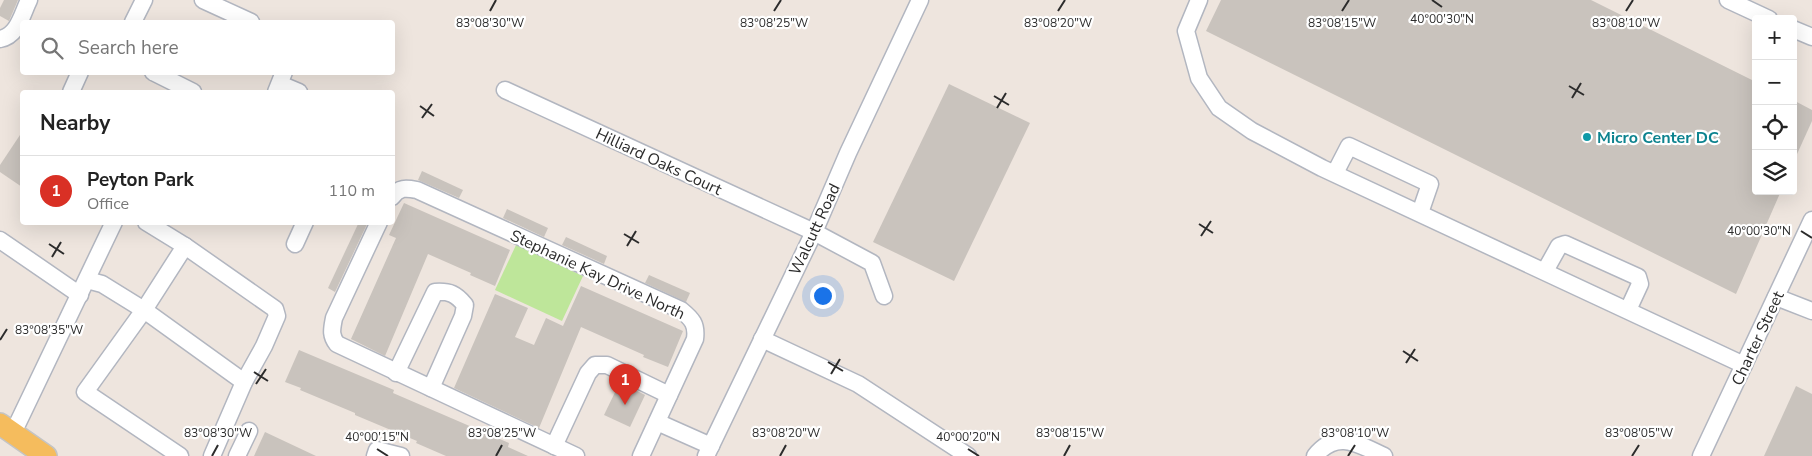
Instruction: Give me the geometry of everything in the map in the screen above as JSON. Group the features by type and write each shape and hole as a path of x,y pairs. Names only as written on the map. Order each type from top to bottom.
{"main road":[{"path":"7,428 46,456"}],"street":[{"path":"0,39 15,31 29,0"},
{"path":"134,20 144,0"},
{"path":"203,0 247,20"},
{"name":"Walcutt Road","path":"708,451 814,232 852,144 920,0"},
{"path":"1199,0 1186,31 1200,78 1219,108 1252,131 1335,173 1744,365"},
{"path":"1728,0 1760,15"},
{"path":"1797,31 1812,38"},
{"path":"72,90 79,75"},
{"path":"157,75 176,89"},
{"path":"280,83 295,90"},
{"name":"Hilliard Oaks Court","path":"505,90 814,232 872,263 884,296"},
{"path":"1335,173 1349,146 1430,184 1420,213"},
{"name":"Stephanie Kay Drive North","path":"396,193 407,188 417,190 681,310 691,318 697,328 695,339 641,456"},
{"name":"Charter Street","path":"1701,456 1812,220"},
{"path":"7,428 80,295 113,225"},
{"path":"151,225 185,246 275,309 277,316 264,346 244,382 212,456"},
{"path":"294,244 304,225"},
{"path":"378,225 334,318 331,332 332,338 337,344 576,456"},
{"path":"0,240 80,295"},
{"path":"1545,271 1559,246 1565,244 1638,277 1640,284 1628,310"},
{"path":"180,456 85,392 144,310 185,246"},
{"path":"87,280 102,284 144,310 244,382"},
{"path":"396,372 435,292 454,293 465,305 463,316 431,388"},
{"path":"1776,296 1812,311"},
{"path":"762,339 858,384 968,456"},
{"path":"554,446 588,373 595,365 607,365 669,395"},
{"path":"657,422 708,451"},
{"path":"237,456 249,431"},
{"path":"1315,456 1324,445 1336,441 1355,442 1384,456"},
{"path":"374,456 377,450 401,456"}],"green space":[{"path":"516,245 583,276 562,321 495,290"}],"building":[{"path":"4,0 18,0 9,21 0,16 0,8"},
{"name":"Micro Center DC","path":"1221,0 1591,0 1752,80 1752,195 1779,195 1736,294 1206,31"},
{"path":"949,84 1030,123 954,281 873,242"},
{"path":"1797,102 1812,110 1812,121 1797,154"},
{"path":"20,135 20,186 0,172 0,165"},
{"path":"422,171 463,190 459,198 418,180"},
{"path":"404,203 510,250 495,286 428,254 385,356 351,339 396,238 389,235"},
{"path":"507,209 548,228 544,237 503,218"},
{"path":"358,225 367,225 335,292 328,288"},
{"path":"566,237 607,256 604,264 562,245"},
{"path":"649,275 690,293 686,302 645,283"},
{"path":"581,286 683,331 668,367 581,327 539,428 454,388 495,294 528,308 515,337 534,345 546,318 563,326"},
{"path":"299,350 394,390 393,393 509,443 508,447 528,456 446,456 416,443 417,441 300,390 301,388 285,382"},
{"path":"620,382 645,395 630,427 604,415"},
{"path":"1796,386 1812,394 1812,456 1764,456"},
{"path":"265,432 316,456 254,456"}],"place":[{"name":"Micro Center DC","path":"1587,137"},
{"name":"Peyton Park","path":"625,405"}]}
